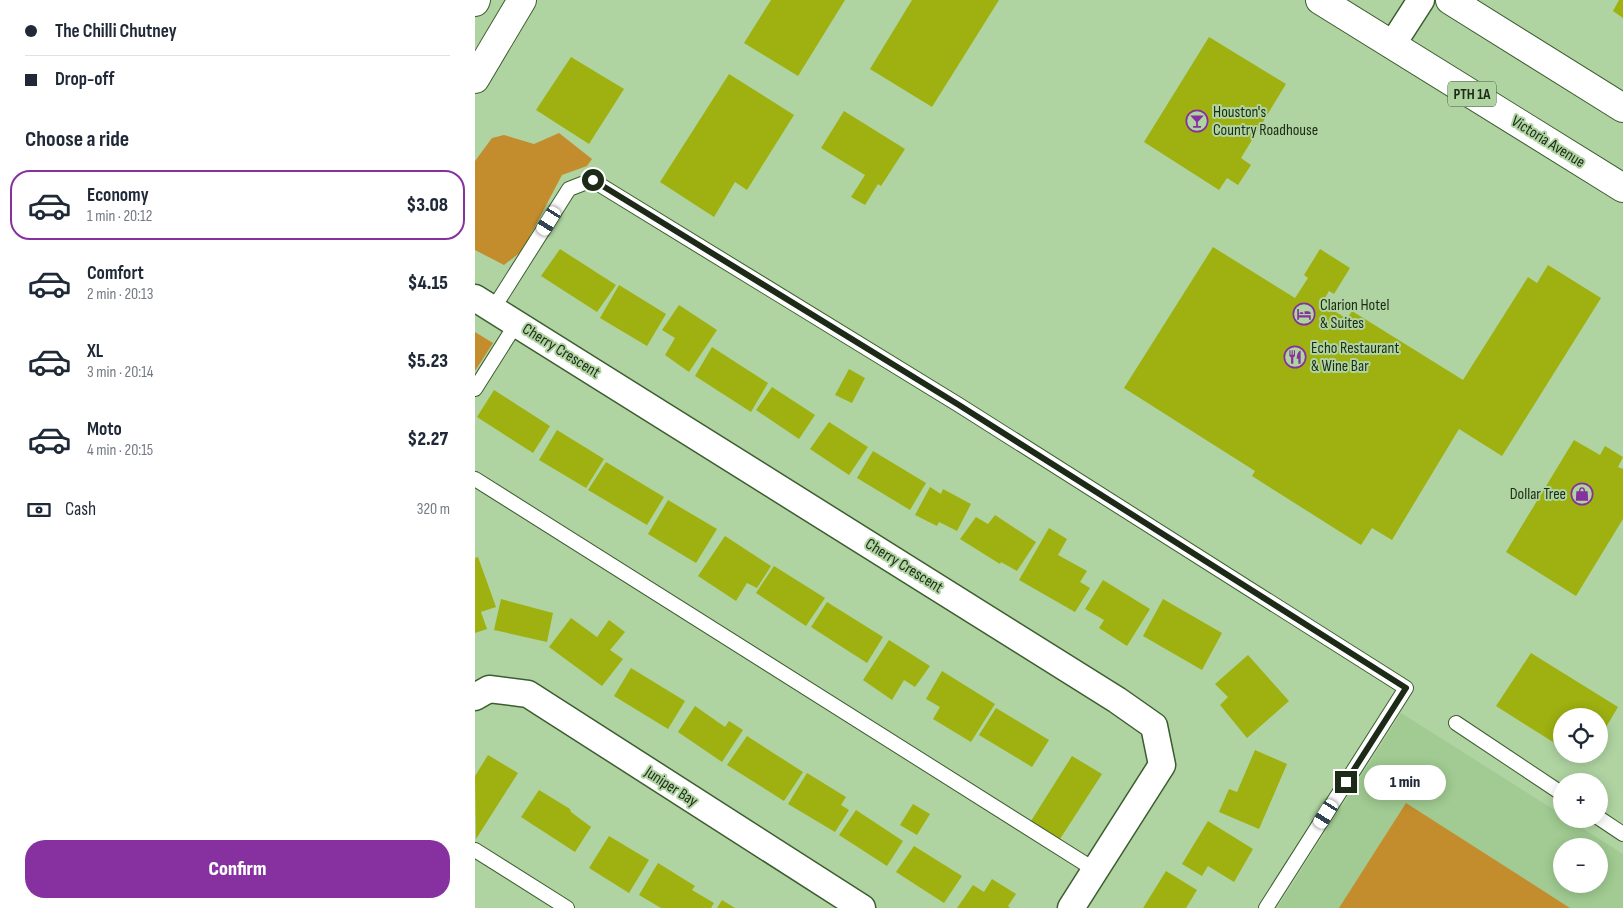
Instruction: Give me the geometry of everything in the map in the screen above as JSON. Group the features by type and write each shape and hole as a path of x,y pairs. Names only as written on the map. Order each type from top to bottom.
{"main road":[{"path":"475,79 522,0"},
{"name":"Victoria Avenue","path":"1321,0 1623,188"},
{"path":"1450,0 1623,108"}],"street":[{"path":"1393,45 1421,0"},
{"name":"Cherry Crescent","path":"484,304 1117,700 1154,726 1162,766 1071,908"},
{"name":"Juniper Bay","path":"475,697 489,689 528,694 862,908"}],"lane":[{"path":"484,304 569,189 593,180 959,405 1406,688 1266,908"},
{"path":"475,389 516,324"},
{"path":"475,479 1095,870"},
{"path":"1455,723 1553,788"},
{"path":"1608,824 1623,834"},
{"path":"475,850 567,908"}],"shaded area":[{"path":"559,133 592,159 587,166 562,175 522,251 504,265 475,250 475,161 492,138 504,135 534,144"},
{"path":"475,332 493,343 475,371"},
{"path":"1401,713 1553,809 1553,828 1582,828 1598,838 1553,838 1553,893 1608,893 1608,844 1623,854 1623,908 1277,908"},
{"path":"1406,803 1570,908 1339,908"}],"building":[{"path":"771,0 845,0 798,76 744,43"},
{"path":"912,0 999,0 932,107 870,69"},
{"path":"1619,0 1623,0 1623,18 1613,11"},
{"path":"1209,37 1286,84 1241,158 1251,165 1238,185 1227,178 1219,190 1144,142"},
{"path":"571,57 624,89 589,144 536,110"},
{"path":"729,74 794,115 747,190 735,182 714,217 660,182"},
{"path":"844,111 905,149 881,186 878,184 865,205 851,197 865,175 821,148"},
{"path":"1213,247 1295,298 1308,278 1304,275 1320,249 1350,268 1334,294 1329,291 1322,303 1347,319 1352,311 1463,380 1528,277 1537,283 1548,265 1601,298 1502,456 1459,429 1392,540 1372,528 1361,545 1252,476 1255,471 1124,388"},
{"path":"560,249 616,285 597,312 541,276"},
{"path":"619,285 666,314 647,346 600,318"},
{"path":"679,305 717,330 689,372 665,355 675,338 662,330"},
{"path":"712,347 768,383 751,412 695,376"},
{"path":"849,369 865,378 852,403 835,395"},
{"path":"772,387 815,415 799,439 756,410"},
{"path":"494,390 550,426 533,453 477,417"},
{"path":"829,422 868,447 849,475 810,449"},
{"path":"557,430 604,459 586,488 539,460"},
{"name":"Dollar Tree","path":"1574,440 1600,455 1605,446 1623,457 1618,467 1623,469 1623,519 1576,596 1506,552"},
{"path":"873,451 926,483 910,510 857,478"},
{"path":"606,462 664,497 647,525 588,490"},
{"path":"930,487 941,494 943,489 971,504 957,531 939,522 937,526 915,515"},
{"path":"668,500 717,529 696,563 648,534"},
{"path":"995,515 1036,542 1017,571 1001,562 1000,564 960,539 976,517 988,524"},
{"path":"1049,528 1067,539 1058,555 1087,571 1080,582 1090,588 1075,612 1019,580"},
{"path":"725,536 771,566 757,588 747,583 736,601 698,576"},
{"path":"478,557 496,607 481,612 487,629 475,633 475,558"},
{"path":"774,566 825,598 806,626 756,593"},
{"path":"1103,580 1150,609 1127,646 1099,628 1104,620 1085,609"},
{"path":"501,599 553,613 547,642 494,630"},
{"path":"1163,599 1222,633 1202,670 1143,636"},
{"path":"827,602 883,637 867,663 811,627"},
{"path":"571,618 597,637 609,620 625,632 610,650 623,659 602,686 549,647"},
{"path":"889,640 930,666 915,687 904,680 892,700 863,680"},
{"path":"1531,653 1618,707 1608,724 1608,708 1553,708 1553,742 1496,706"},
{"path":"1248,655 1289,701 1247,738 1220,705 1228,697 1215,684"},
{"path":"631,668 685,701 668,729 614,696"},
{"path":"942,671 995,704 971,742 933,719 940,707 926,699"},
{"path":"695,706 725,727 729,721 743,730 722,762 678,732"},
{"path":"996,708 1049,740 1032,767 979,735"},
{"path":"747,736 803,772 784,801 727,765"},
{"path":"1255,750 1287,764 1259,829 1219,812 1229,789 1237,792"},
{"path":"488,755 518,773 476,839 475,776"},
{"path":"1072,756 1102,774 1060,839 1031,821"},
{"path":"807,773 846,797 841,805 849,810 835,832 788,804"},
{"path":"539,790 570,809 571,812 591,827 575,852 521,817"},
{"path":"913,804 930,814 917,835 900,825"},
{"path":"856,810 903,841 887,866 839,835"},
{"path":"1208,821 1253,849 1234,882 1208,866 1202,876 1182,864"},
{"path":"609,836 649,860 629,893 589,868"},
{"path":"914,846 962,876 944,903 896,872"},
{"path":"658,863 695,886 692,890 714,903 711,908 661,908 639,895"},
{"path":"1166,871 1197,890 1186,908 1143,908"},
{"path":"992,879 1016,894 1008,906 1010,908 957,908 973,885 984,892"},
{"path":"722,900 735,908 717,908"}],"place":[{"name":"Houston's Country Roadhouse","path":"1197,121"},
{"name":"Clarion Hotel & Suites","path":"1304,314"},
{"name":"Echo Restaurant & Wine Bar","path":"1295,357"},
{"name":"Dollar Tree","path":"1582,494"}],"route":[{"path":"593,180 684,238 959,405 1406,688 1346,782"}]}
